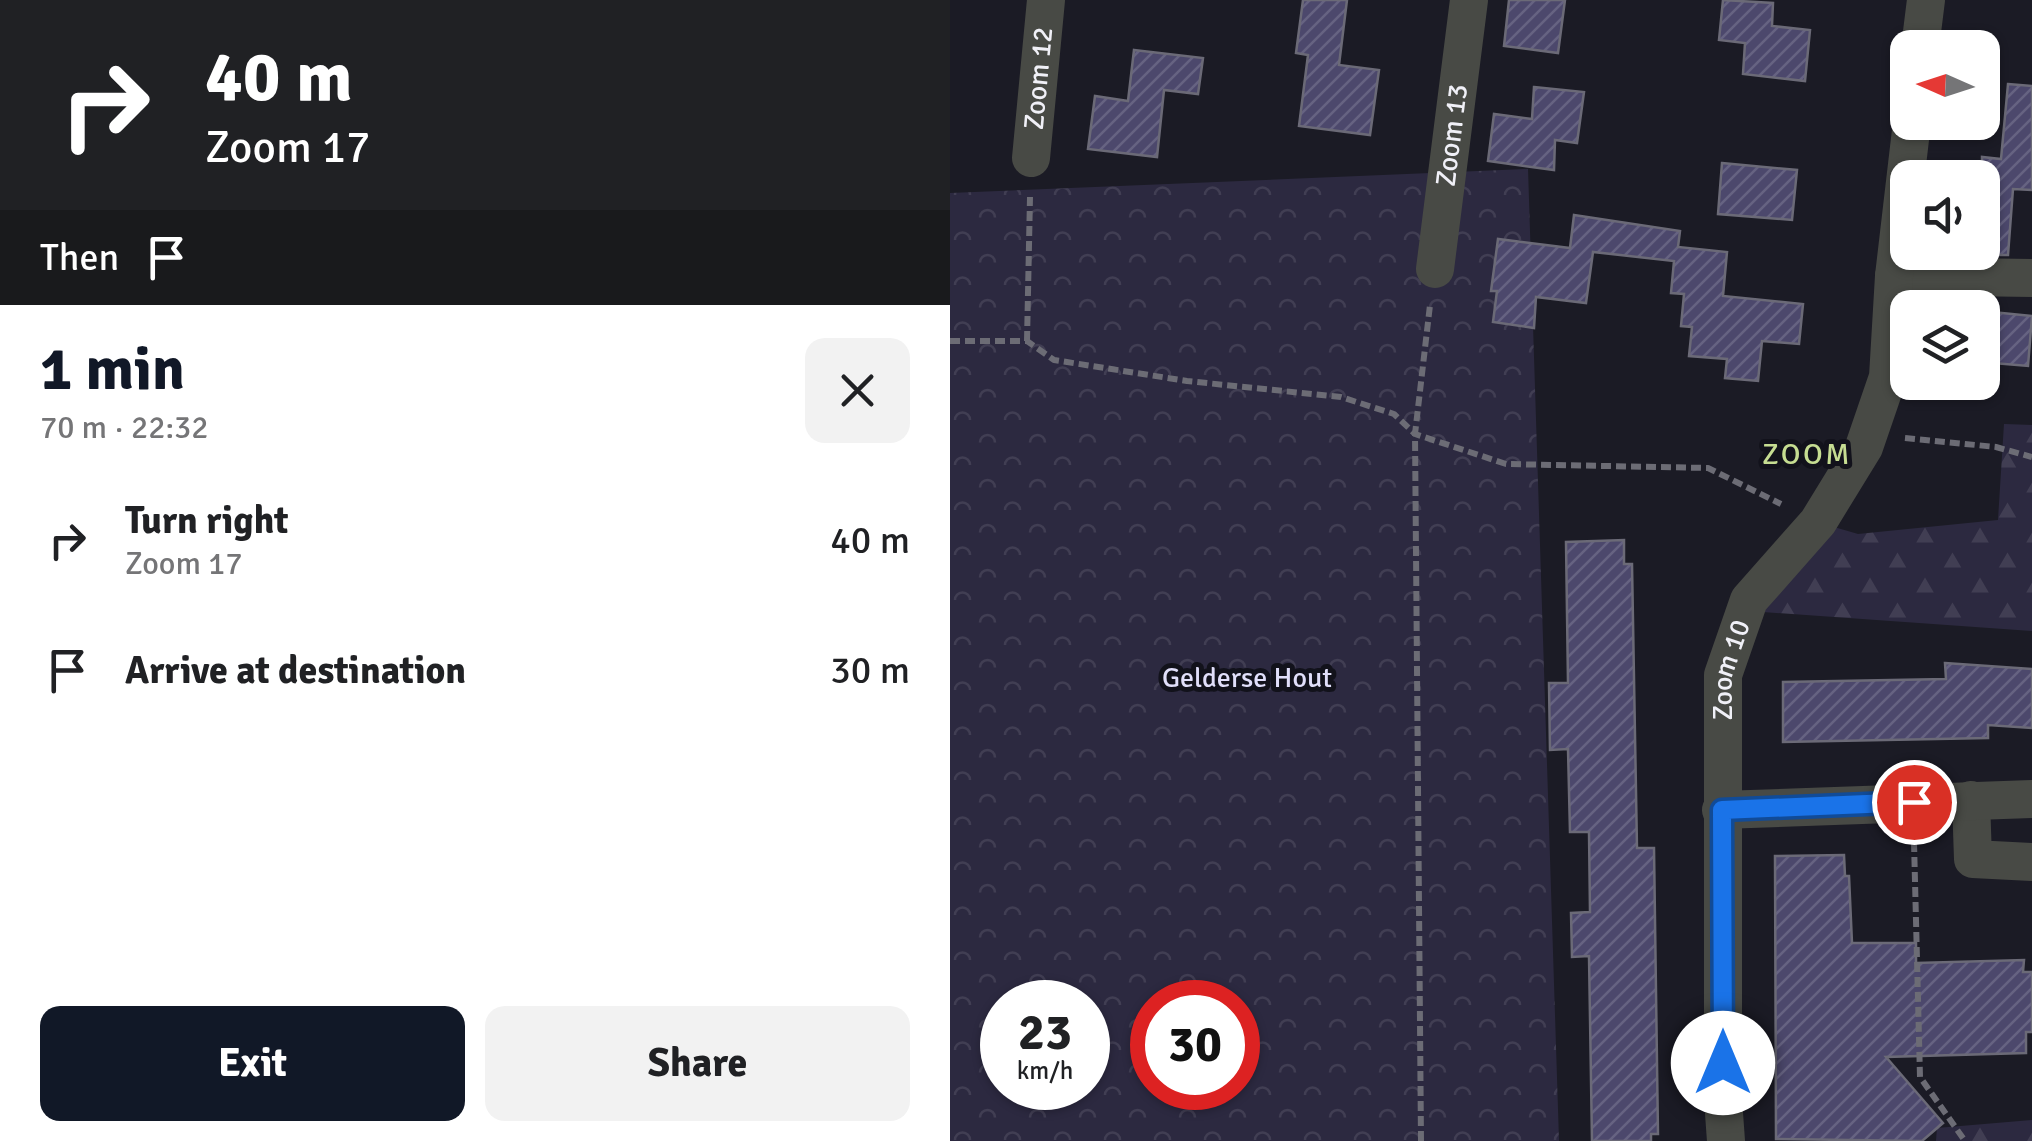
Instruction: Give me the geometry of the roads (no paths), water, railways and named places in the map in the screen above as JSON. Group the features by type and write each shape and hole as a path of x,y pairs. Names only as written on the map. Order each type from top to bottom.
{"street":[{"name":"Zoom 12","path":"1031,158 1046,0"},
{"name":"Zoom 13","path":"1434,269 1468,0"},
{"path":"1922,30 1926,0"},
{"name":"Zoom 10","path":"1726,1141 1723,674 1748,600 1818,522 1864,447 1888,377 1894,276 1910,140"},
{"path":"1894,276 2032,278"},
{"path":"1722,810 2032,799"},
{"path":"1971,800 1974,859 2032,862"}],"district":[{"name":"ZOOM","path":"1807,454"}],"park label":[{"name":"Gelderse Hout","path":"1247,678"}]}
